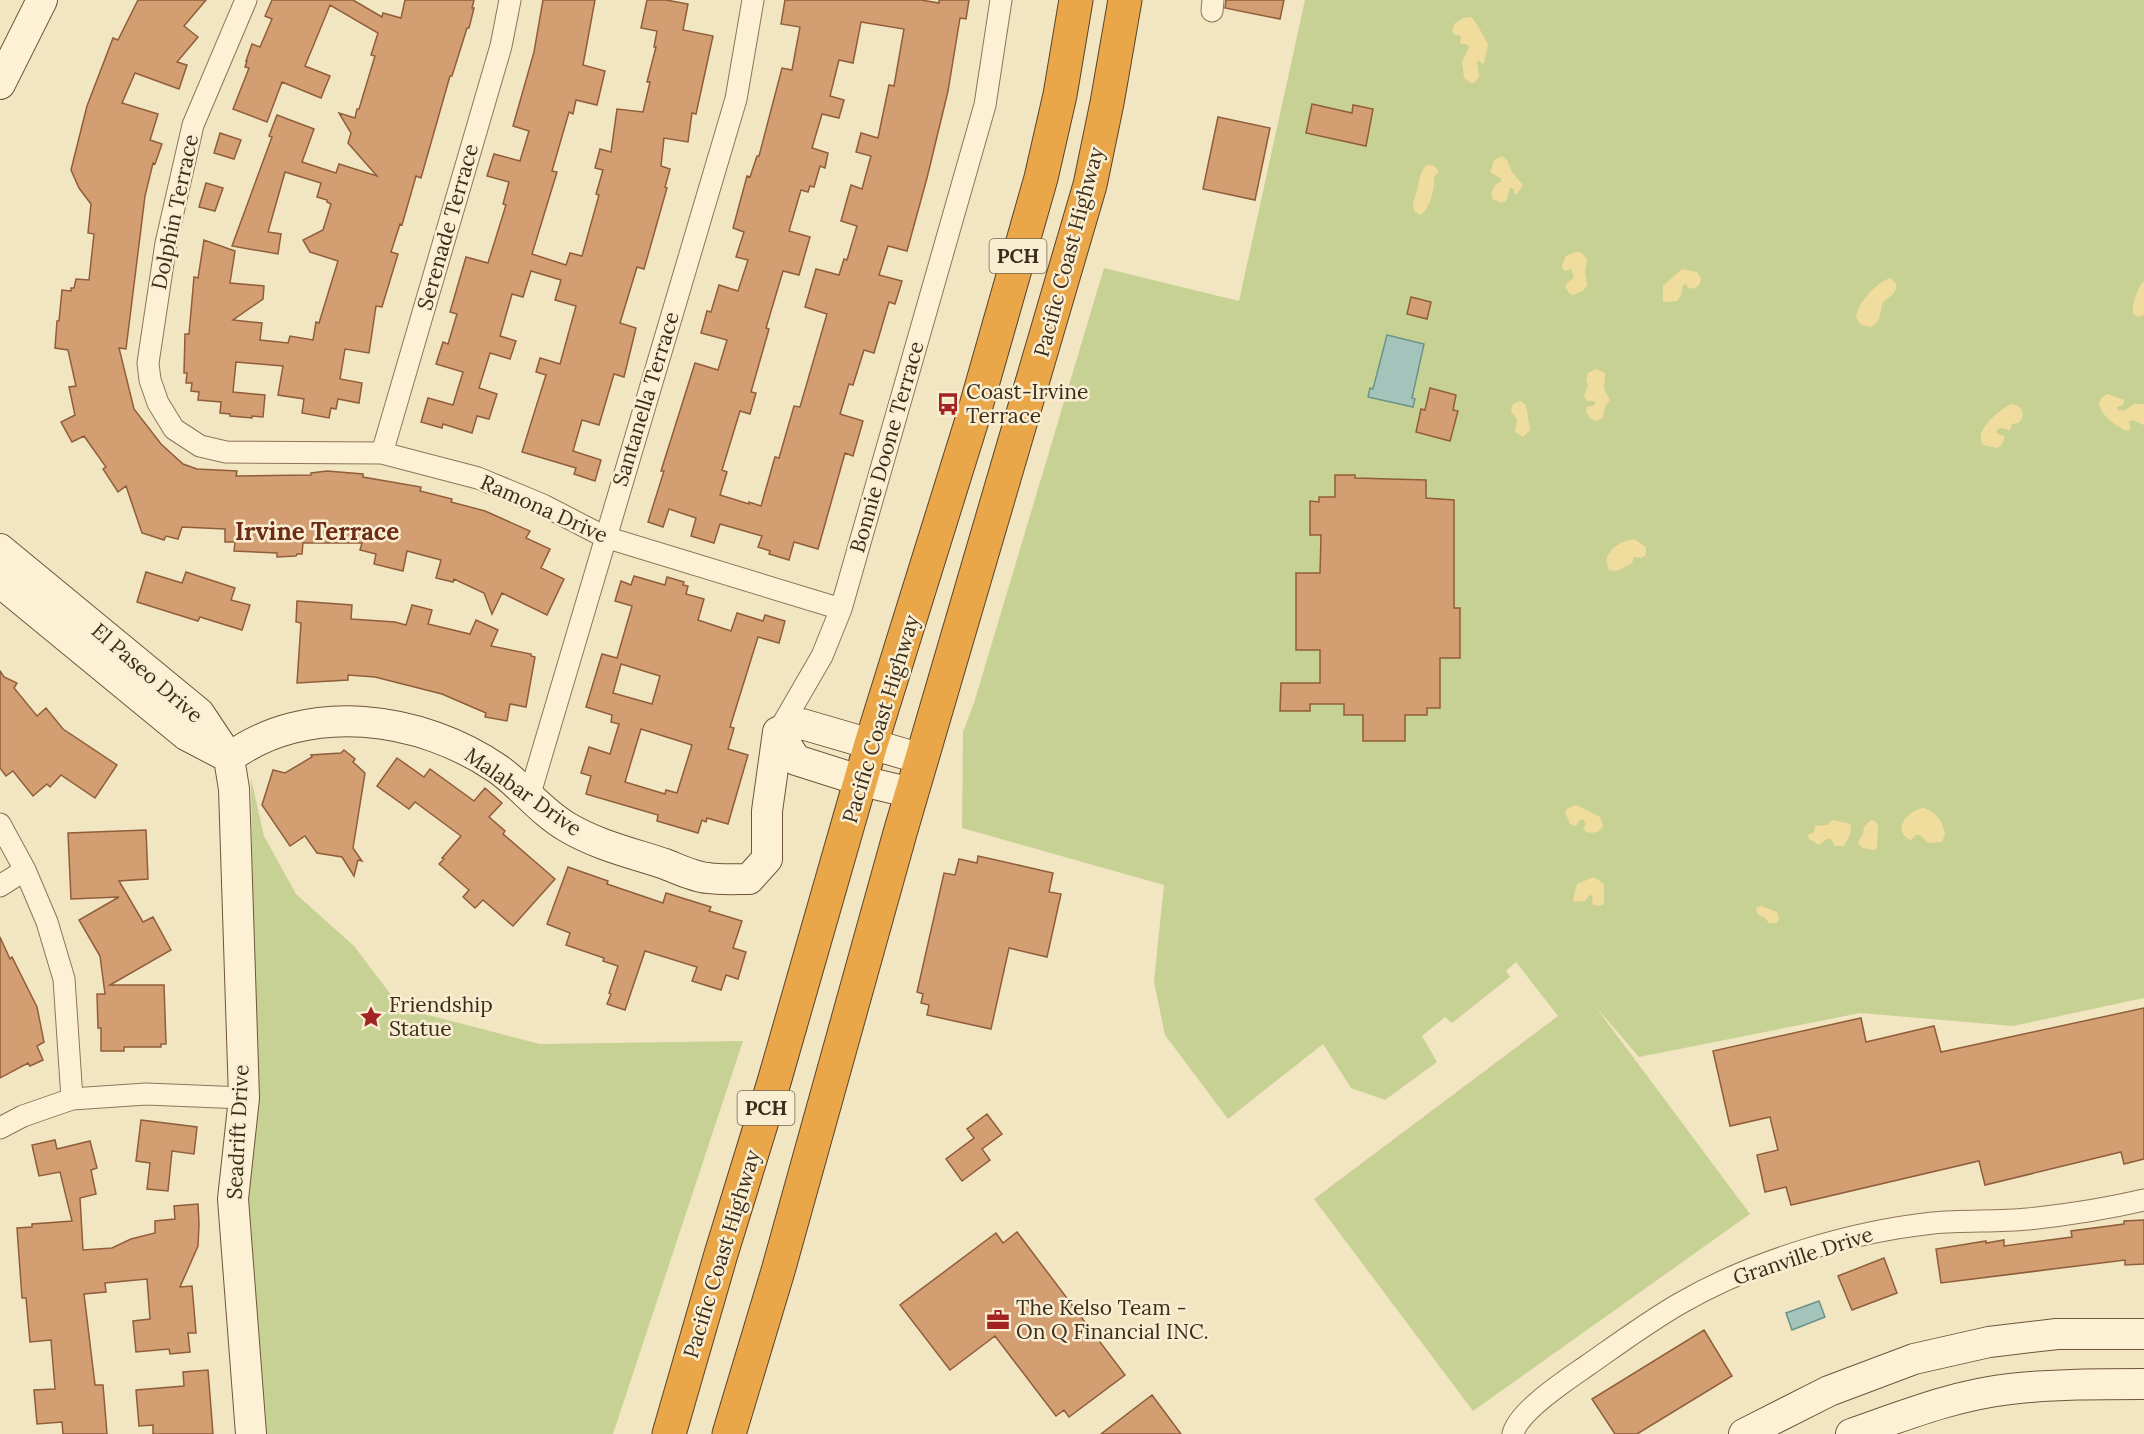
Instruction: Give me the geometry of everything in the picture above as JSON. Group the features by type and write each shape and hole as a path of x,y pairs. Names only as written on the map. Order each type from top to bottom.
{"highway":[{"name":"Pacific Coast Highway","path":"669,1434 871,744 945,508 1041,178 1060,95 1076,0"},
{"name":"Pacific Coast Highway","path":"729,1434 778,1271 922,759 1090,185 1125,0"}],"street":[{"path":"0,84 42,0"},
{"name":"Dolphin Terrace","path":"174,429 158,403 150,380 148,363 166,243 193,125 246,0"},
{"name":"Serenade Terrace","path":"382,453 501,46 510,0"},
{"name":"Santanella Terrace","path":"529,797 736,99 753,0"},
{"name":"Bonnie Doone Terrace","path":"748,879 767,859 767,811 778,732 822,656 841,609 985,105 1001,0"},
{"name":"Ramona Drive","path":"174,429 200,446 226,452 382,453 478,478 543,505 605,537 841,609"},
{"name":"El Paseo Drive","path":"0,549 199,713 230,758"},
{"name":"El Paseo Drive","path":"0,582 186,735 230,758"},
{"name":"Malabar Drive","path":"230,758 247,745 263,737 324,723 354,721 390,725 428,734 464,748 499,770 566,826 591,840 705,878 748,879"},
{"path":"912,794 796,760 778,732 802,724 922,759"},
{"name":"Seadrift Drive","path":"230,758 234,789 244,1098 233,1199 251,1434"},
{"path":"0,824 25,870 47,922 64,979 72,1099"},
{"path":"0,886 25,870"},
{"path":"0,1128 23,1116 72,1099 146,1094 244,1098"},
{"name":"Granville Drive","path":"1513,1434 1521,1418 1562,1383 1623,1340 1680,1304 1753,1269 1823,1245 1877,1232 1933,1223 2027,1219 2105,1209 2144,1200"},
{"path":"1744,1434 1829,1391 1914,1359 1989,1342 2057,1334 2144,1334"},
{"path":"1851,1434 1930,1406 2009,1389 2144,1384"}],"green space":[{"path":"1305,0 2144,0 2144,998 2013,1026 1860,1013 1639,1057 1595,1006 1750,1214 1473,1411 1314,1199 1558,1016 1516,962 1506,971 1510,977 1452,1023 1445,1017 1422,1036 1437,1062 1385,1100 1351,1088 1323,1044 1228,1119 1165,1035 1154,982 1164,885 962,828 963,732 974,703 1104,268 1239,301"},
{"path":"251,778 264,836 296,894 354,946 401,1008 540,1044 743,1041 613,1434 264,1434 242,1200 255,1093"}],"sand":[{"path":"1471,17 1488,45 1484,63 1482,64 1479,60 1477,62 1479,77 1474,83 1464,78 1462,62 1469,48 1468,45 1460,43 1461,36 1455,35 1452,31 1455,23"},
{"path":"1502,156 1523,185 1517,194 1513,188 1510,188 1506,201 1501,203 1493,199 1491,193 1501,179 1490,172 1494,160"},
{"path":"1427,165 1434,166 1439,171 1434,177 1433,192 1427,208 1420,215 1414,211 1413,203 1421,173"},
{"path":"1576,252 1582,253 1587,260 1585,272 1587,285 1584,290 1574,295 1570,294 1565,287 1574,278 1571,269 1564,271 1562,266 1566,256"},
{"path":"1682,269 1697,272 1701,278 1700,283 1693,288 1688,288 1686,284 1683,285 1677,301 1663,302 1663,286"},
{"path":"1890,278 1896,283 1896,290 1882,304 1878,320 1871,327 1861,325 1856,318 1860,306 1873,289"},
{"path":"2144,281 2144,315 2138,317 2133,314 2133,306 2137,292"},
{"path":"1596,369 1605,373 1604,389 1610,400 1605,407 1603,418 1597,421 1591,419 1586,411 1587,407 1595,405 1595,401 1587,401 1584,396 1588,385 1586,380 1588,373"},
{"path":"2108,394 2124,400 2123,405 2117,407 2119,411 2134,404 2144,404 2144,425 2132,420 2129,422 2131,429 2126,431 2109,420 2099,403 2101,398"},
{"path":"1521,401 1526,405 1530,430 1523,437 1515,432 1518,421 1511,411 1513,404"},
{"path":"2011,404 2021,409 2023,414 2021,420 2012,424 2010,430 2000,428 1997,430 1997,433 2005,437 2001,446 1996,448 1983,445 1981,434 1984,427 1994,416"},
{"path":"1634,539 1646,547 1646,555 1641,558 1634,557 1632,563 1617,571 1609,570 1606,560 1610,552 1620,543"},
{"path":"1576,805 1600,817 1603,826 1598,832 1586,832 1583,828 1586,824 1583,819 1576,826 1570,824 1565,812"},
{"path":"1924,808 1932,812 1943,825 1945,834 1942,842 1928,843 1920,835 1916,835 1911,840 1902,832 1907,816"},
{"path":"1833,820 1851,824 1850,835 1844,846 1835,846 1831,839 1819,845 1809,839 1808,835 1814,832 1815,826 1827,825"},
{"path":"1871,820 1878,825 1877,847 1874,850 1862,848 1858,842 1864,827"},
{"path":"1594,877 1604,884 1604,904 1599,906 1593,904 1590,894 1585,901 1574,902 1577,884"},
{"path":"1761,906 1777,912 1779,918 1777,923 1769,923 1764,917 1758,915 1756,908"}],"water":[{"path":"1387,335 1424,344 1412,398 1415,399 1413,407 1368,397 1370,388 1373,389"},
{"path":"1819,1301 1825,1317 1792,1330 1786,1313"}],"building":[{"path":"138,0 206,0 184,26 198,37 177,62 187,65 179,89 135,73 122,103 158,114 150,140 162,144 155,164 153,163 145,196 126,349 119,348 134,409 161,444 183,464 197,469 237,471 236,476 311,475 311,473 327,471 363,474 363,477 421,487 420,491 485,511 530,531 526,538 550,549 541,568 564,579 547,615 502,593 492,614 484,593 454,579 453,582 436,578 441,560 407,551 403,571 374,564 376,554 360,550 362,543 303,543 302,554 277,557 277,553 234,551 235,542 225,542 225,529 182,527 178,539 166,536 164,540 142,533 126,486 118,492 103,469 106,467 84,436 72,442 61,422 75,415 69,387 76,386 68,350 55,348 57,321 59,321 62,290 71,291 76,279 89,280 94,234 88,233 91,204 79,188 71,170 87,106 113,38 118,40"},
{"path":"272,0 353,0 382,17 383,13 401,18 405,0 474,0 469,28 467,28 452,76 450,76 421,178 416,176 402,225 400,224 391,252 398,254 382,307 376,306 369,353 345,349 340,379 362,383 359,403 338,399 336,409 331,408 329,418 302,413 304,399 278,395 283,366 236,362 233,392 265,395 263,417 252,416 252,418 220,413 221,402 198,400 199,392 191,391 192,383 186,383 187,373 184,373 185,334 189,334 194,277 198,278 204,240 235,251 230,283 264,286 263,299 233,320 262,323 260,340 288,343 290,336 313,340 316,322 319,323 338,261 310,252 303,240 323,230 331,204 317,197 321,183 285,172 268,232 281,234 278,254 232,246 272,137 269,136 277,115 314,129 302,162 336,173 339,164 377,176 348,143 351,133 339,113 355,118 375,56 371,55 378,33 330,5 305,66 330,76 321,98 282,82 267,122 233,109 249,68 245,67 252,44 260,47 272,19 265,16"},
{"path":"543,0 595,0 583,65 605,71 597,105 576,100 573,114 569,112 552,171 557,172 532,254 566,265 570,253 582,256 599,195 596,194 603,170 595,168 600,149 611,152 617,109 643,112 657,31 641,28 647,0 666,0 688,4 683,30 713,36 696,114 692,113 688,142 664,138 661,166 670,169 665,187 667,188 644,269 637,267 620,323 636,328 624,377 614,374 599,425 582,420 573,451 601,460 595,481 574,474 576,468 522,452 546,375 536,372 540,358 560,364 576,306 555,300 561,280 531,271 523,297 512,294 500,336 516,341 510,359 490,353 479,388 497,394 489,419 477,416 472,433 443,424 442,428 421,422 428,398 453,405 463,372 436,364 443,342 448,344 457,314 450,312 466,257 488,263 506,205 503,204 509,182 487,176 494,154 520,161 529,131 513,126 534,52"},
{"path":"785,0 921,0 939,3 939,0 969,0 966,19 960,18 948,91 907,251 888,246 879,275 902,281 895,304 889,302 874,353 864,350 853,385 849,384 840,414 863,421 853,456 845,453 818,549 794,542 789,560 769,554 770,551 758,547 762,536 720,524 714,543 691,536 696,518 669,509 663,527 648,522 664,471 661,471 695,363 718,370 727,340 701,333 707,311 711,312 719,285 738,291 748,260 736,257 744,232 733,228 747,176 750,177 757,156 759,156 782,68 792,70 800,27 781,24","holes":["861,22 904,29 894,86 889,85 878,138 861,133 856,152 871,156 862,189 851,185 841,221 857,226 847,260 844,259 839,275 816,269 805,307 827,314 800,407 794,406 779,458 775,457 761,506 720,495 727,472 722,470 740,411 750,414 756,393 751,392 769,329 766,328 783,271 799,275 810,237 789,231 801,190 808,192 810,186 814,187 820,166 825,168 828,153 812,148 822,114 839,118 844,100 830,96 839,60 853,63"]},
{"path":"1226,0 1284,0 1280,19 1225,8"},
{"path":"1312,104 1352,113 1353,105 1373,109 1366,146 1306,133"},
{"path":"1218,117 1270,128 1255,200 1203,189"},
{"path":"220,133 241,140 234,159 214,153"},
{"path":"206,183 223,188 215,211 199,207"},
{"path":"1411,297 1431,302 1427,319 1407,314"},
{"path":"1430,388 1456,395 1453,410 1458,411 1450,441 1416,432 1421,409 1425,410"},
{"path":"1335,475 1355,475 1355,478 1426,480 1426,498 1454,500 1454,608 1460,608 1460,658 1440,658 1440,708 1427,708 1427,715 1405,715 1405,741 1363,741 1363,715 1344,715 1344,704 1310,704 1310,711 1280,711 1281,683 1320,683 1320,650 1296,650 1296,573 1320,573 1321,535 1310,535 1310,501 1319,502 1319,497 1335,497"},
{"path":"146,572 182,583 186,572 235,588 231,600 250,605 242,630 200,617 198,621 137,602"},
{"path":"634,576 665,585 667,577 684,582 683,585 688,586 686,594 704,599 698,620 731,631 737,613 763,621 765,615 785,621 779,643 758,637 730,727 734,728 728,749 748,755 728,824 707,818 706,822 702,820 698,833 657,821 658,815 586,794 591,776 581,773 589,747 610,754 619,724 611,722 612,715 586,707 602,654 617,658 632,606 615,601 621,581 631,585","holes":["621,664 660,676 652,704 613,693","641,729 692,745 677,793 666,790 665,794 625,782"]},
{"path":"297,601 352,605 351,619 406,625 412,605 432,610 428,624 470,634 476,620 498,630 491,646 531,654 535,657 526,707 510,704 507,721 485,717 486,713 442,694 375,677 348,675 348,680 297,683 301,623 296,622"},
{"path":"0,671 4,677 17,683 14,688 37,716 46,708 63,729 117,765 95,798 61,775 50,787 47,784 33,796 13,771 6,776 0,768"},
{"path":"344,750 355,759 353,762 365,773 353,848 362,861 358,860 354,876 342,857 317,853 305,836 290,846 262,805 273,770 285,773 312,757 311,755 341,753"},
{"path":"397,758 424,777 430,769 474,801 485,788 502,803 489,817 505,831 503,834 555,879 513,926 483,900 475,908 463,897 469,890 439,864 461,836 415,802 409,809 377,786"},
{"path":"146,830 148,879 119,881 143,922 153,917 171,950 110,985 164,985 166,1044 161,1044 161,1047 124,1047 124,1051 101,1051 97,994 105,994 100,956 79,920 119,897 71,899 68,833"},
{"path":"978,856 1053,873 1049,892 1061,894 1047,957 1009,948 991,1029 927,1015 929,1005 921,1003 923,994 917,992 944,873 955,875 959,859 977,863"},
{"path":"568,867 608,881 607,884 663,903 666,893 711,907 709,911 742,921 733,948 746,952 738,979 726,975 721,990 692,981 697,967 645,951 625,1010 607,1004 618,966 603,961 604,958 566,945 570,933 547,924"},
{"path":"0,937 37,1007 44,1042 37,1046 43,1060 30,1066 28,1063 0,1078"},
{"path":"2144,1008 2144,1159 2124,1164 2121,1152 1985,1185 1979,1161 1791,1205 1786,1187 1765,1192 1757,1155 1778,1150 1770,1117 1730,1126 1713,1051 1861,1018 1866,1042 1934,1026 1941,1052"},
{"path":"987,1114 1002,1134 982,1149 990,1160 962,1181 946,1159 974,1138 967,1129"},
{"path":"141,1120 197,1127 194,1154 172,1151 168,1191 147,1189 150,1163 136,1161"},
{"path":"55,1140 57,1149 90,1141 97,1168 91,1170 96,1194 80,1198 83,1250 112,1248 131,1239 155,1233 155,1221 175,1219 174,1206 198,1204 198,1246 180,1287 192,1286 196,1333 188,1333 190,1352 170,1354 169,1349 136,1352 133,1321 150,1319 147,1279 105,1283 106,1292 84,1294 95,1385 103,1385 107,1434 63,1434 62,1422 37,1424 34,1390 55,1389 51,1340 30,1342 26,1298 22,1298 17,1228 32,1227 32,1224 72,1221 60,1172 39,1176 32,1145"},
{"path":"2144,1220 2144,1264 2125,1265 2125,1260 1941,1283 1936,1249 1986,1241 1986,1243 2004,1240 2004,1246 2072,1237 2071,1231 2124,1224 2124,1221"},
{"name":"The Kelso Team - On Q Financial INC.","path":"1017,1232 1125,1375 1069,1417 1064,1410 1056,1416 995,1336 950,1370 900,1305 996,1233 1003,1243"},
{"path":"1884,1258 1897,1293 1852,1310 1838,1276"},
{"path":"1704,1330 1732,1376 1637,1434 1615,1434 1592,1399"},
{"path":"208,1370 213,1434 153,1434 153,1425 139,1426 136,1390 184,1386 183,1372"},
{"path":"1152,1395 1181,1434 1101,1434"}],"place":[{"name":"Coast-Irvine Terrace","path":"948,404"},
{"name":"Friendship Statue","path":"371,1017"},
{"name":"The Kelso Team - On Q Financial INC.","path":"998,1320"}],"district":[{"name":"Irvine Terrace","path":"317,532"}]}
